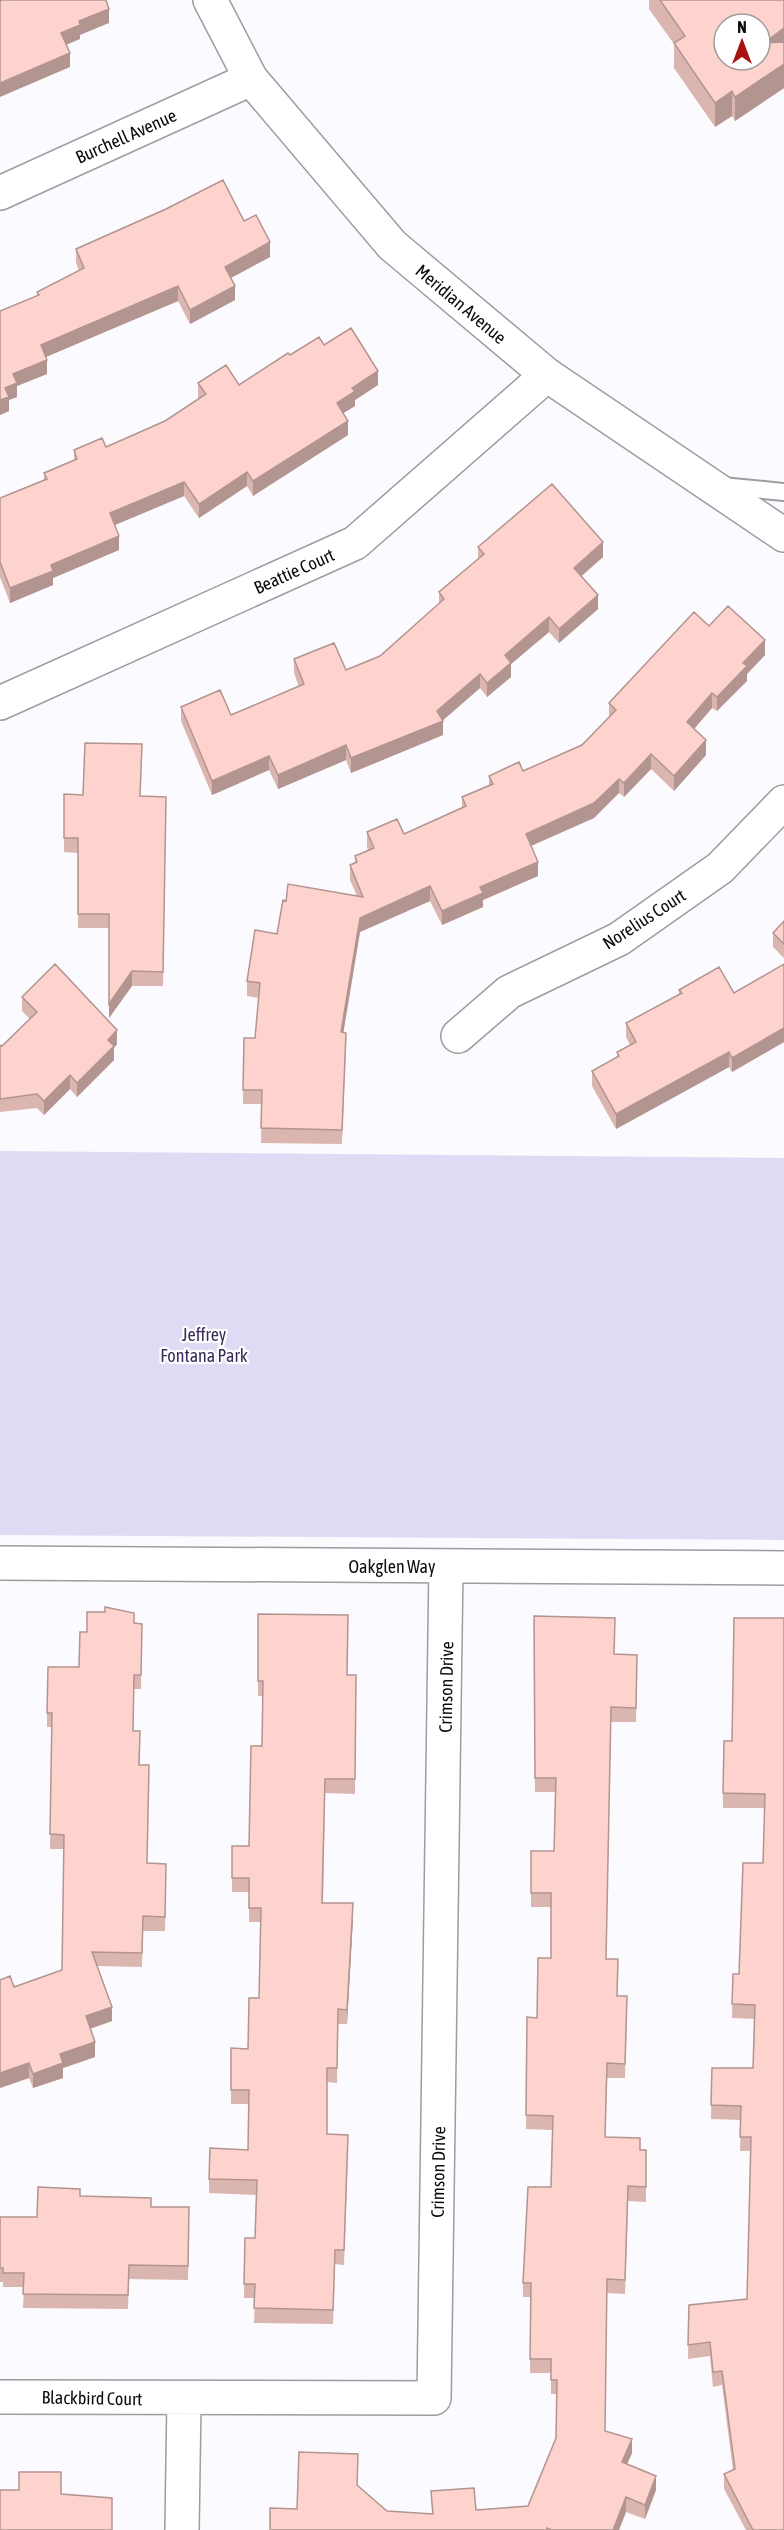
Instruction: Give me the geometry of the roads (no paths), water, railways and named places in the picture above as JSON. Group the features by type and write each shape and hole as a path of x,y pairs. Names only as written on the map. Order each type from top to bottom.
{"street":[{"name":"Meridian Avenue","path":"210,0 251,79 392,245 547,375 784,535"},
{"name":"Burchell Avenue","path":"0,193 251,79"},
{"name":"Beattie Court","path":"0,703 355,543 547,375"},
{"name":"Norelius Court","path":"458,1035 509,992 619,939 720,868 784,802"},
{"name":"Oakglen Way","path":"0,1563 784,1568"},
{"name":"Crimson Drive","path":"184,2399 434,2398 446,1566"},
{"name":"Blackbird Court","path":"0,2397 184,2399"},
{"path":"183,2530 184,2399"}],"lane":[{"path":"709,485 784,492"}],"park label":[{"name":"Jeffrey Fontana Park","path":"204,1344"}]}
